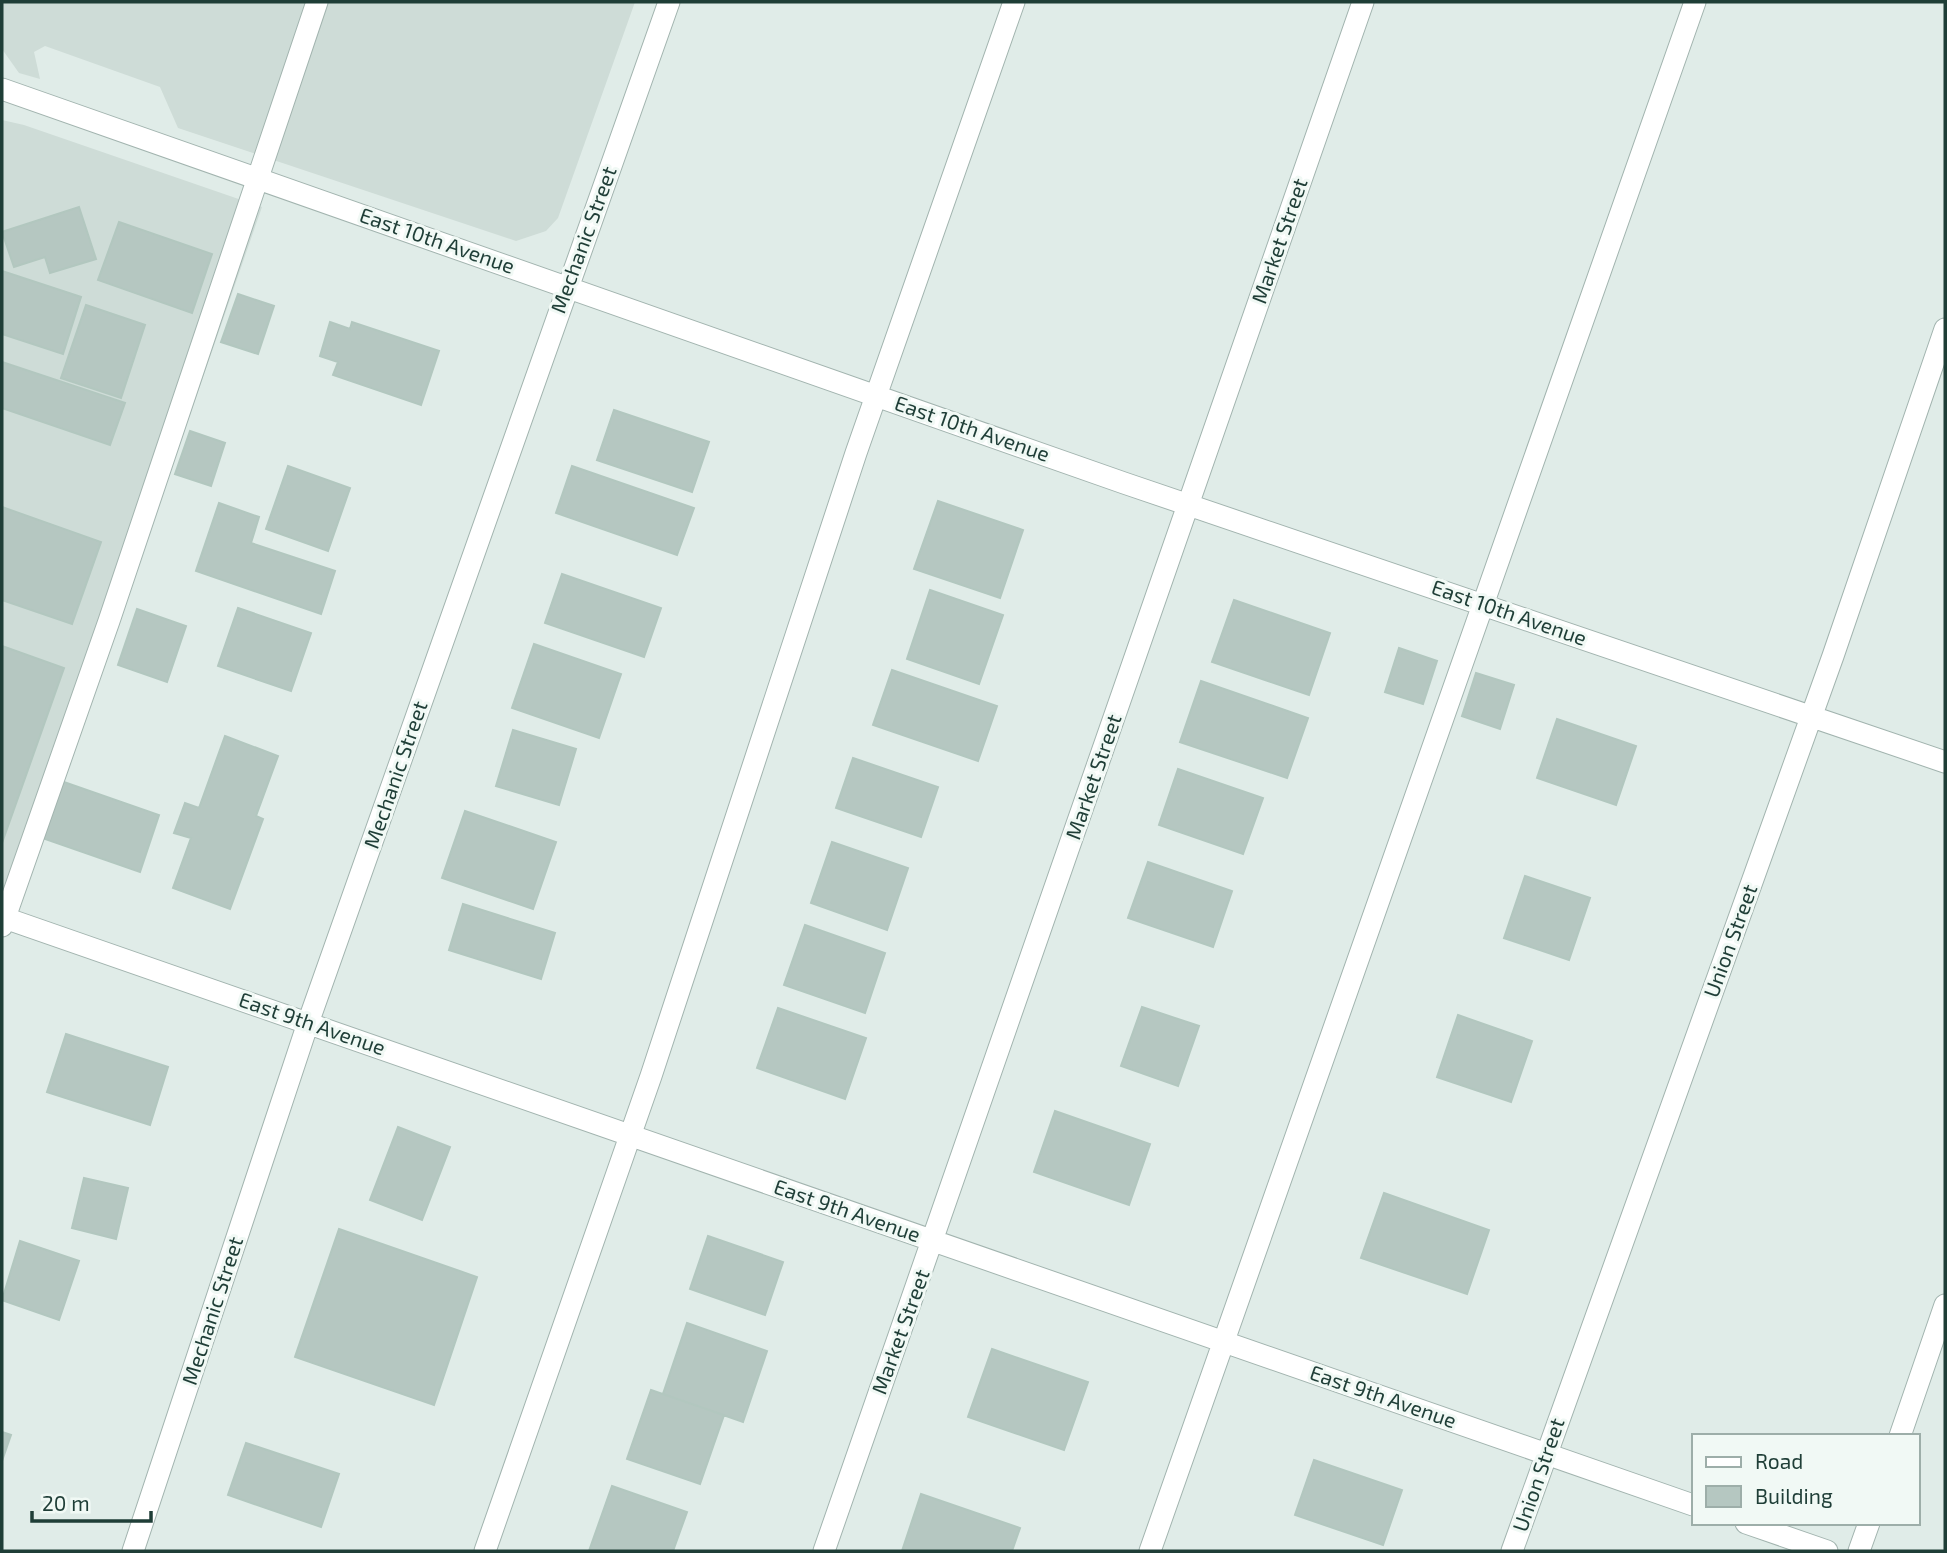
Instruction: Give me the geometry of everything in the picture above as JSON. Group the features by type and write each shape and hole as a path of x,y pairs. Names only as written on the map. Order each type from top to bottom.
{"street":[{"path":"3,920 109,621 317,2"},
{"name":"Mechanic Street","path":"133,1551 308,1023 669,2"},
{"path":"485,1551 630,1135 877,395 1014,2"},
{"name":"Market Street","path":"824,1551 1363,2"},
{"path":"1150,1551 1695,2"},
{"name":"East 10th Avenue","path":"2,89 1187,505 1945,762"},
{"name":"Union Street","path":"1513,1551 1811,716 1945,329"},
{"name":"East 9th Avenue","path":"3,920 308,1023 1692,1505"},
{"path":"1901,1434 1945,1306"},
{"path":"1752,1525 1827,1551"},
{"path":"1859,1551 1868,1525"}],"shaded area":[{"path":"2,2 635,2 558,218 546,231 516,241 178,128 160,87 45,46 34,52 40,79 19,73 2,49"},
{"path":"2,120 24,125 262,207 23,897 2,889"}],"building":[{"path":"79,207 96,259 50,273 45,257 14,267 2,232"},
{"path":"119,222 212,254 192,313 98,280"},
{"path":"2,271 81,297 63,354 2,334"},
{"path":"238,294 274,306 258,354 221,342"},
{"path":"86,305 145,325 121,398 61,378"},
{"path":"330,322 350,329 352,322 439,351 421,405 333,375 338,362 320,356"},
{"path":"2,362 125,403 110,445 2,408"},
{"path":"614,410 709,442 692,492 597,460"},
{"path":"190,431 225,443 211,486 175,474"},
{"path":"288,466 350,488 328,551 266,529"},
{"path":"572,466 694,508 677,555 556,513"},
{"path":"938,501 1023,530 1000,598 914,569"},
{"path":"219,503 259,517 251,543 335,571 321,614 196,571"},
{"path":"2,507 101,542 72,624 2,600"},
{"path":"562,574 661,608 644,657 545,623"},
{"path":"930,590 1003,615 979,684 907,659"},
{"path":"1234,600 1330,633 1309,695 1212,662"},
{"path":"238,608 311,633 291,691 218,666"},
{"path":"137,609 186,626 167,682 118,665"},
{"path":"534,644 621,674 599,738 512,708"},
{"path":"2,646 64,668 2,843"},
{"path":"1399,648 1437,661 1423,704 1385,692"},
{"path":"892,670 997,706 978,761 873,725"},
{"path":"1476,673 1514,685 1500,729 1462,716"},
{"path":"1201,681 1308,718 1287,778 1180,742"},
{"path":"1557,719 1636,746 1616,805 1537,778"},
{"path":"513,730 576,749 559,805 496,786"},
{"path":"225,736 278,756 256,816 263,819 230,909 173,888 191,838 174,833 185,803 199,808"},
{"path":"853,758 938,787 921,837 836,808"},
{"path":"1178,769 1263,798 1243,854 1159,825"},
{"path":"61,781 159,815 140,872 42,838"},
{"path":"465,811 556,842 533,909 442,878"},
{"path":"832,842 908,868 887,930 811,903"},
{"path":"1148,862 1232,891 1213,947 1128,918"},
{"path":"1525,876 1590,898 1569,960 1504,938"},
{"path":"463,904 555,933 541,979 449,950"},
{"path":"805,925 885,953 865,1013 784,985"},
{"path":"1142,1007 1199,1026 1178,1086 1121,1066"},
{"path":"778,1008 866,1038 845,1099 757,1068"},
{"path":"1458,1015 1532,1041 1511,1102 1437,1077"},
{"path":"66,1034 168,1067 150,1125 47,1092"},
{"path":"1055,1111 1150,1144 1129,1205 1034,1172"},
{"path":"398,1127 450,1147 422,1220 370,1200"},
{"path":"84,1178 128,1188 116,1239 72,1228"},
{"path":"1384,1193 1489,1230 1467,1294 1361,1258"},
{"path":"339,1229 477,1277 434,1405 295,1357"},
{"path":"708,1236 783,1262 765,1315 690,1289"},
{"path":"20,1241 79,1261 59,1320 2,1300"},
{"path":"687,1323 767,1351 743,1422 663,1394"},
{"path":"992,1349 1088,1382 1064,1450 968,1417"},
{"path":"651,1390 724,1415 700,1484 627,1459"},
{"path":"2,1432 11,1435 2,1461"},
{"path":"246,1443 339,1474 321,1527 228,1495"},
{"path":"1314,1460 1402,1490 1383,1545 1295,1515"},
{"path":"612,1486 687,1512 673,1551 589,1551"},
{"path":"921,1494 1020,1528 1012,1551 902,1551"}]}
